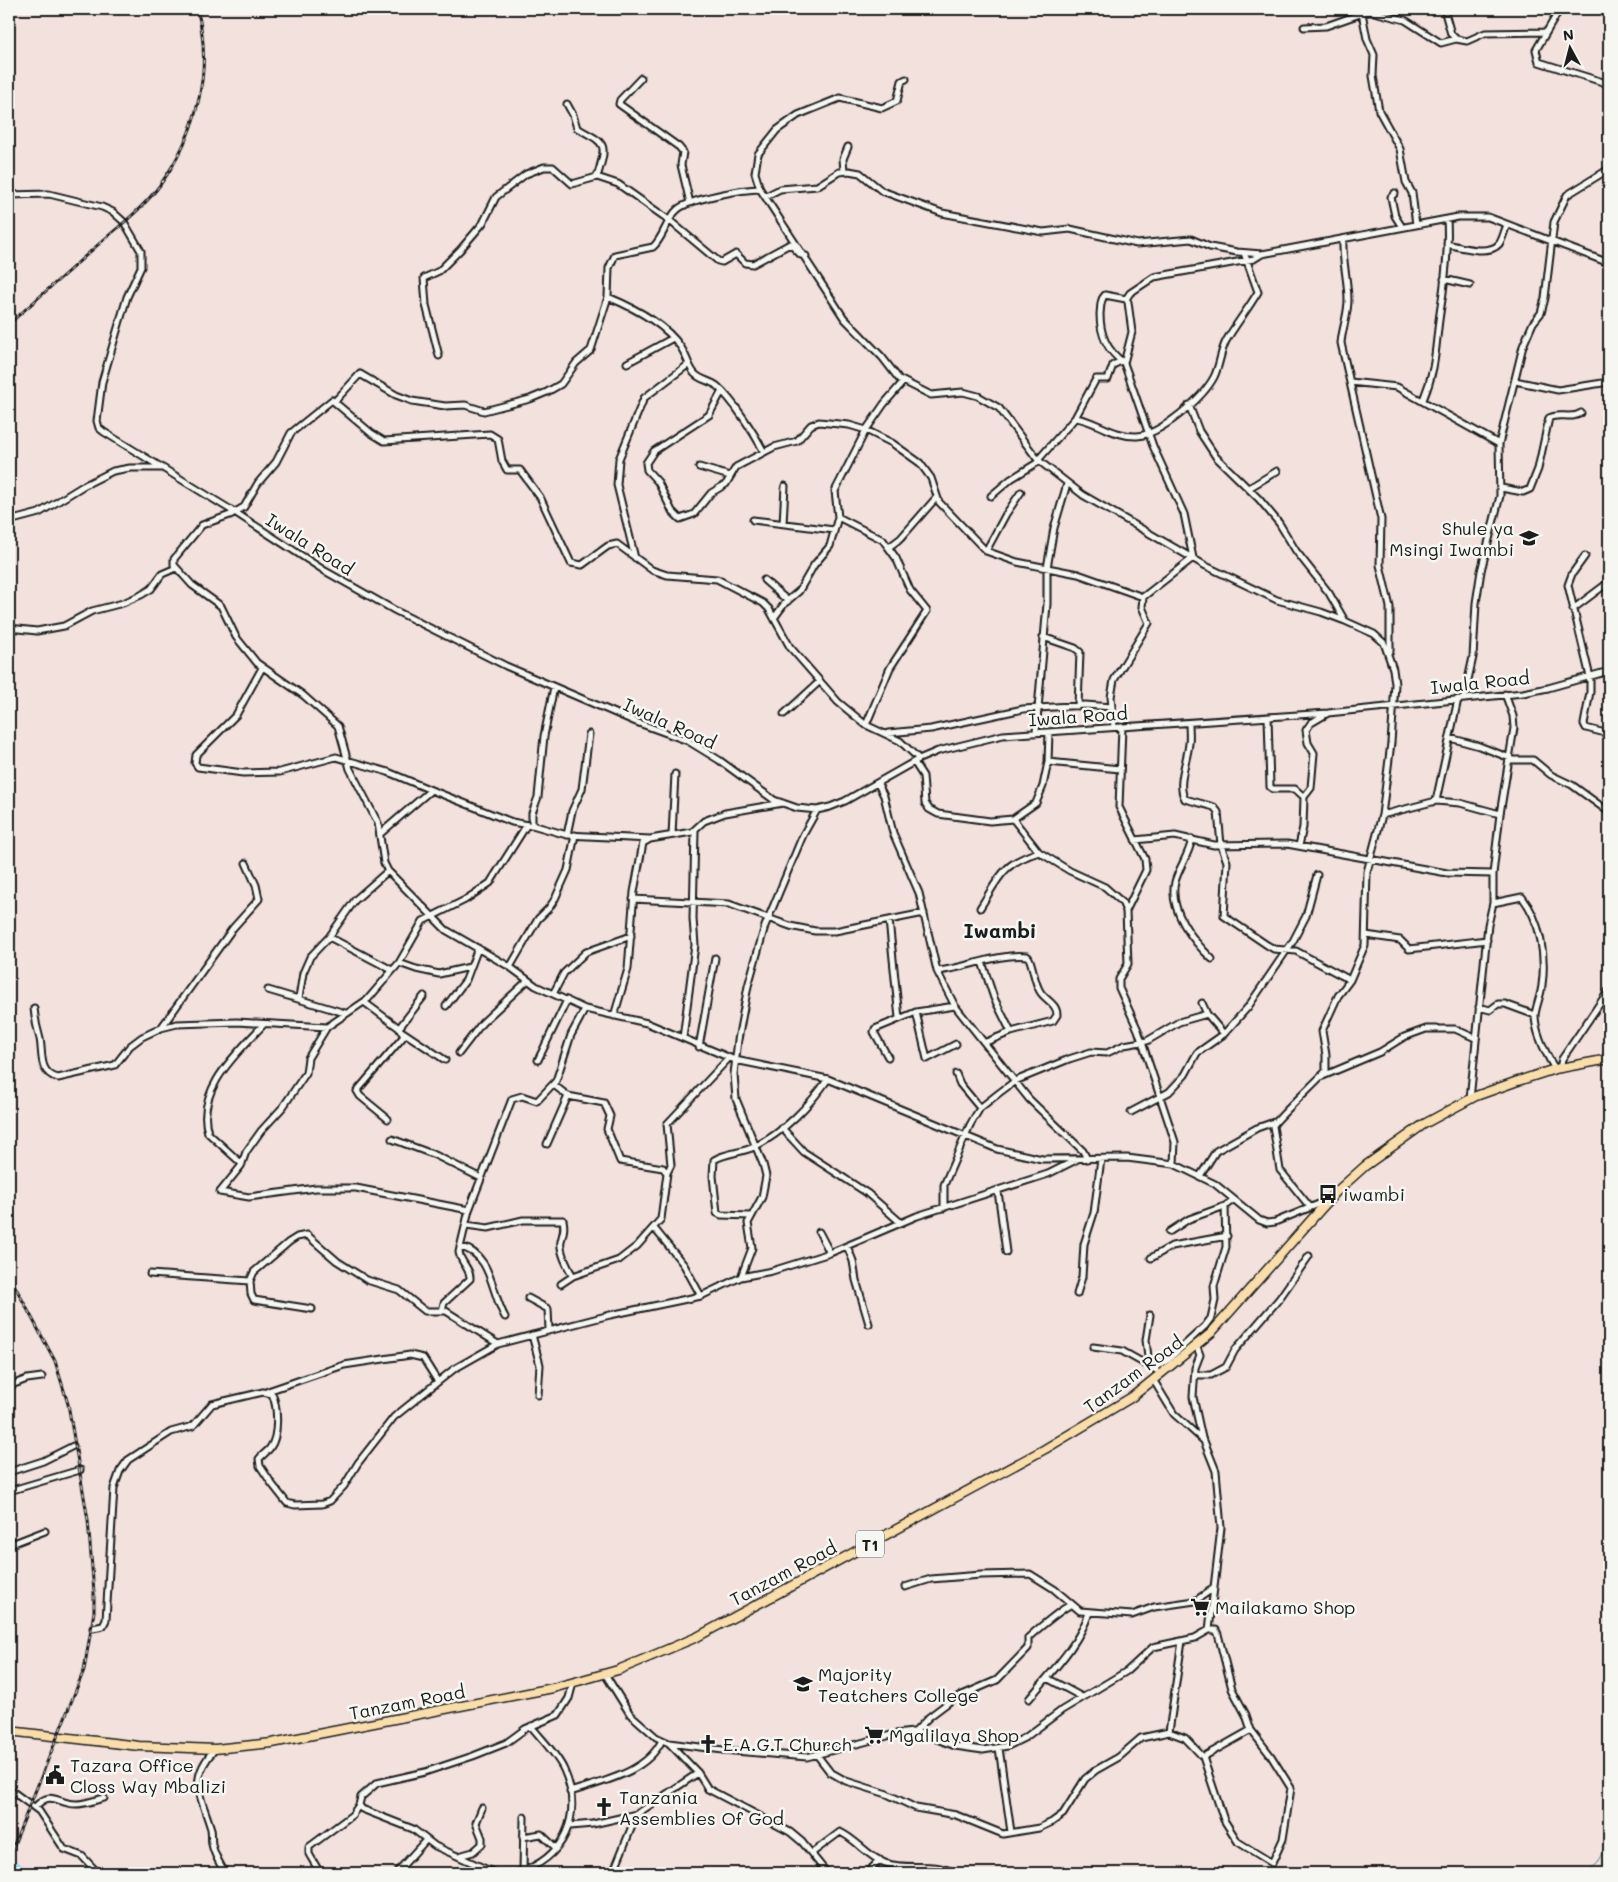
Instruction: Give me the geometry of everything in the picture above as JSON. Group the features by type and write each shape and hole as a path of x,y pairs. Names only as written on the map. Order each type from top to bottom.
{"highway":[{"name":"Tanzam Road","path":"9,1731 139,1746 215,1749 298,1739 574,1682 604,1674 697,1637 1078,1431 1154,1381 1197,1347 1241,1302 1327,1201 1384,1152 1424,1124 1470,1099 1557,1069 1609,1059"}],"street":[{"path":"1444,9 1449,28 1456,39"},
{"path":"1560,9 1536,50 1539,62 1609,84"},
{"path":"1304,27 1326,26 1362,13 1374,12 1401,18 1442,43 1456,39 1467,41 1479,34 1546,32"},
{"path":"1362,13 1367,39 1374,55 1373,76 1379,111 1400,149 1406,182 1412,192 1416,225"},
{"path":"641,78 620,100 619,104 679,146 683,152 681,168 690,203"},
{"path":"906,79 902,81 897,101 888,107 882,108 840,98 802,112 777,130 758,154 755,173 760,189 806,256 844,318 903,382 930,395 963,392 978,396 999,408 1039,460 1067,484 1154,537 1277,600 1321,612 1345,621 1379,638 1390,654"},
{"path":"567,104 573,114 577,128 595,136 602,144 602,158 597,177"},
{"path":"844,171 843,159 848,147"},
{"path":"439,356 426,305 424,278 439,271 464,245 483,222 496,197 526,174 547,166 553,167 572,184 597,177 626,190 669,220 718,262 722,262 736,254 745,263 753,264 790,244 801,255 806,256"},
{"path":"1436,801 1450,738 1474,657 1478,586 1501,488 1499,444 1523,346 1530,329 1541,313 1545,298 1554,222 1565,197 1609,169"},
{"path":"766,196 780,189 818,186 844,171 860,173 882,191 942,213 1043,232 1070,229 1137,244 1191,239 1210,247 1254,258 1262,254 1343,240 1402,227 1465,216 1481,217 1609,263"},
{"path":"335,401 360,374 396,395 412,401 445,406 465,405 484,411 540,396 561,384 576,363 590,352 608,297 609,268 613,257 653,246 678,209 690,203 726,192 760,189"},
{"path":"1395,193 1391,197 1394,211 1402,227"},
{"name":"Iwala Road","path":"9,195 49,194 102,207 118,216 134,237 141,253 142,262 127,297 108,354 102,382 97,421 99,428 104,432 236,513 311,562 396,611 498,663 688,742 719,760 774,800 784,803 817,810 846,801 917,761 968,742 1003,735 1328,713 1461,699 1548,688 1609,670"},
{"path":"1422,400 1434,367 1444,279 1447,219"},
{"path":"1447,244 1478,249 1492,248 1498,244 1507,225"},
{"path":"1200,1176 1216,1150 1257,1128 1274,1122 1322,1076 1326,1068 1321,1035 1323,1026 1338,996 1350,980 1365,945 1366,881 1382,815 1394,705 1393,669 1390,654 1390,607 1380,565 1381,519 1341,344 1348,304 1343,262 1343,240"},
{"path":"991,496 1011,479 1039,460 1075,418 1096,379 1108,379 1113,366 1122,362 1132,332 1126,299 1130,293 1154,278 1244,256"},
{"path":"1075,418 1123,436 1150,434 1189,405 1213,379 1222,349 1258,292 1244,256"},
{"path":"1444,279 1470,285"},
{"path":"1126,299 1105,295 1101,303 1102,334 1106,344 1122,362 1184,514 1193,558"},
{"path":"608,297 640,312 673,338 682,348 697,376 716,385 722,391 753,432 764,452"},
{"path":"626,363 673,338"},
{"path":"635,560 617,485 619,459 644,398 689,364"},
{"path":"1515,381 1558,390 1609,382"},
{"path":"774,618 799,591 814,565 827,551 838,517 835,490 866,430 884,404 903,382"},
{"path":"1350,382 1392,385 1499,444"},
{"path":"722,391 709,415 654,451 646,467 656,479 672,511 680,519 694,514 711,493 726,484 736,467 764,452 796,441 804,430 814,423 849,425 866,430 892,443 920,463 931,478 936,498 967,534 986,552 1017,562 1087,577 1143,597"},
{"path":"1048,732 1048,762 1043,786 1036,803 1012,819 990,821 934,812 925,803 923,776 917,761 900,740 866,725 838,702 790,647 764,603 718,579 667,575 652,570 635,560 623,546 615,544 582,565 571,563 540,497 520,470 507,470 502,461 498,439 493,435 464,434 384,441 371,434 335,401 330,400 291,433 276,462 258,483 244,507 236,513 210,520 198,528 176,555 174,563 176,568 192,585 220,606 236,636 262,668 303,695 338,726 343,735 353,776 374,813 381,833 384,863 388,871 430,916 446,930 510,967 527,981 585,1009 647,1023 700,1047 735,1060 828,1079 965,1136 1017,1155 1078,1159 1127,1158 1174,1164 1215,1184 1259,1220 1267,1223 1276,1222 1327,1201"},
{"path":"1189,405 1199,431 1216,457 1249,488 1279,523 1296,551 1329,593 1345,621"},
{"path":"1501,488 1523,492 1530,490 1538,469 1549,418 1552,416 1575,416 1581,413"},
{"path":"699,467 730,476"},
{"path":"9,522 40,513 83,486 113,471 130,468 161,468"},
{"path":"1249,488 1277,471"},
{"path":"1036,732 1047,604 1047,568 1054,528 1067,484"},
{"path":"784,524 785,486"},
{"path":"986,552 1006,514 1021,492"},
{"path":"889,547 901,538 926,506 936,498"},
{"path":"838,517 876,535 889,547 910,590 928,611 890,668 866,725"},
{"path":"753,520 834,530"},
{"path":"1585,556 1569,580 1572,609 1590,677 1590,692 1584,726 1609,734"},
{"path":"1114,728 1112,707 1114,680 1148,625 1142,607 1143,597 1193,558"},
{"path":"9,628 37,631 64,626 92,610 141,595 154,586 160,576 176,568"},
{"path":"764,580 788,601"},
{"path":"1572,609 1609,582"},
{"path":"1043,637 1075,648 1080,652 1078,706"},
{"path":"262,668 236,715 196,755 196,766 203,769 243,774 286,771 336,757 388,772 512,822 567,835 650,839 695,831 704,821 717,815 784,803"},
{"path":"784,714 819,682"},
{"path":"469,1210 356,1188 306,1189 256,1196 220,1192 242,1164 247,1150 267,1123 283,1107 306,1073 308,1058 327,1027 345,1012 364,1002 399,963 421,924 430,916 458,904 490,883 530,825 538,797 544,736 554,687"},
{"path":"1470,1099 1475,1038 1493,903 1493,874 1500,814 1514,728 1513,716 1505,694"},
{"path":"885,733 931,729 1023,708 1112,707"},
{"path":"1299,846 1303,827 1304,797 1311,788 1314,753 1308,743 1306,730 1311,723 1328,713"},
{"path":"1268,717 1270,787 1273,790 1295,789 1304,797"},
{"path":"1189,723 1189,744 1182,779 1183,796 1185,799 1216,808 1221,845 1227,862 1224,916 1274,949 1296,951 1350,980"},
{"path":"1122,727 1118,807 1145,859 1146,870 1126,911"},
{"path":"567,835 572,811 582,789 589,734"},
{"path":"1450,738 1478,746 1510,759 1532,760 1551,774 1572,785 1609,812"},
{"path":"1048,762 1120,769"},
{"path":"672,835 676,774"},
{"path":"878,784 884,796 893,833 918,887 937,971 955,1006 986,1042 1029,1100 1086,1154 1087,1159"},
{"path":"381,833 431,790"},
{"path":"1382,815 1436,801 1460,803 1500,814"},
{"path":"741,1277 752,1253 748,1228 750,1216 762,1197 765,1170 736,1099 735,1060 748,986 769,919 803,835 817,810"},
{"path":"1012,819 1039,852 1070,871 1105,887 1122,902 1126,911 1128,964 1119,979 1119,988 1161,1097 1175,1142 1174,1164"},
{"path":"683,1038 695,945 693,919 695,902 695,831"},
{"path":"510,967 538,919 549,908 566,876 575,835"},
{"path":"1135,840 1175,836 1221,845 1299,846 1447,873 1493,874"},
{"path":"614,1016 628,968 633,899 641,848 650,839"},
{"path":"1192,839 1177,878 1175,892 1184,926 1192,938 1212,959"},
{"path":"980,908 1008,866 1026,856 1039,852"},
{"path":"161,1028 233,928 259,899 256,885 246,863"},
{"path":"299,998 306,963 314,951 329,937 355,900 388,871"},
{"path":"1131,1112 1144,1103 1161,1097 1185,1075 1197,1053 1224,1034 1248,1007 1288,949 1306,916 1317,875"},
{"path":"1493,903 1522,897 1536,924 1541,946 1543,980 1535,1015 1545,1052 1557,1069 1609,990"},
{"path":"633,899 728,904 802,929 825,931 924,913"},
{"path":"889,920 899,1018"},
{"path":"1366,935 1400,940 1406,943 1408,948 1412,949 1487,940"},
{"path":"552,994 564,973 586,952 631,936"},
{"path":"329,937 392,970"},
{"path":"446,1006 466,980 478,948"},
{"path":"937,971 1027,956 1042,994 1057,1009 1058,1015 1053,1021 1011,1032 986,1042"},
{"path":"700,1047 715,958"},
{"path":"982,962 994,998 1011,1032"},
{"path":"399,963 439,974 470,967"},
{"path":"459,1053 482,1023 527,981"},
{"path":"268,990 345,1012"},
{"path":"401,1030 424,996"},
{"path":"538,1060 567,1000"},
{"path":"364,1002 445,1060"},
{"path":"1202,1003 1207,1014 1224,1034"},
{"path":"1479,1007 1490,1010 1498,1004 1505,1004 1535,1015"},
{"path":"888,1057 874,1030 916,1012 955,1006"},
{"path":"34,1008 40,1041 41,1060 53,1076 58,1078 115,1065 130,1046 161,1028 210,1022 327,1027"},
{"path":"442,1311 444,1303 470,1279 470,1274 460,1258 460,1247 469,1210 512,1099 522,1096 537,1101 554,1085 571,1035 585,1009"},
{"path":"916,1012 927,1059 956,1044"},
{"path":"944,1208 944,1185 965,1136 980,1108 1015,1082 1087,1053 1107,1053 1124,1045 1147,1041 1188,1018 1207,1014"},
{"path":"242,1164 208,1133 207,1099 213,1085 228,1065 264,1024"},
{"path":"1322,1076 1380,1052 1404,1037 1426,1029 1455,1029 1475,1038"},
{"path":"388,1120 360,1096 357,1091 399,1044 404,1036 401,1030"},
{"path":"561,1284 573,1276 626,1256 654,1228 663,1214 668,1173 671,1165 667,1124 729,1058"},
{"path":"956,1074 960,1084 980,1108"},
{"path":"750,1216 721,1215 717,1213 713,1163 716,1158 755,1146 782,1128 813,1099 828,1079"},
{"path":"554,1085 568,1096 600,1102 606,1106 610,1116 608,1130 620,1161 663,1168 668,1173"},
{"path":"548,1144 568,1096"},
{"path":"1274,1122 1280,1170 1310,1207"},
{"path":"782,1128 804,1152 867,1193 900,1222"},
{"path":"392,1139 435,1155 481,1178"},
{"path":"267,1392 272,1394 275,1401 275,1434 270,1448 259,1459 260,1464 279,1495 287,1503 295,1505 322,1504 334,1497 394,1417 454,1369 498,1344 549,1330 701,1296 741,1277 787,1267 830,1253 900,1222 1048,1174 1078,1159"},
{"path":"1077,1294 1082,1277 1084,1244 1094,1213 1101,1159"},
{"path":"998,1191 1006,1252"},
{"path":"1169,1232 1189,1219 1226,1206 1233,1200"},
{"path":"1151,1367 1169,1359 1209,1321 1214,1308 1214,1286 1224,1255 1227,1236 1226,1206"},
{"path":"466,1225 488,1228 523,1220 563,1220 562,1250 573,1276"},
{"path":"654,1228 684,1265 701,1296"},
{"path":"819,1232 830,1253"},
{"path":"312,1309 254,1300 251,1294 250,1282 254,1272 269,1257 296,1237 307,1235 337,1261 367,1280 399,1290 425,1311 450,1313 498,1344"},
{"path":"1151,1258 1172,1246 1227,1236"},
{"path":"847,1246 853,1261 857,1284 869,1324"},
{"path":"460,1247 474,1251 481,1260 505,1317"},
{"path":"1195,1375 1211,1375 1226,1367 1235,1350 1279,1299 1309,1256"},
{"path":"150,1274 250,1282"},
{"path":"528,1298 548,1309 549,1330"},
{"path":"1150,1315 1146,1340 1151,1367"},
{"path":"532,1335 540,1365 538,1395"},
{"path":"1093,1347 1122,1351 1138,1362 1163,1374"},
{"path":"604,1674 630,1714 644,1729 669,1743 767,1754 817,1755 895,1734 915,1732 958,1747 976,1750 999,1748 1026,1737 1082,1697 1127,1671 1153,1647 1167,1642 1182,1641 1201,1636 1209,1630 1221,1528 1220,1500 1216,1471 1204,1441 1194,1407 1195,1375 1200,1355 1197,1347"},
{"path":"93,1628 103,1626 106,1620 114,1488 122,1468 128,1460 171,1432 192,1427 213,1403 267,1392 337,1366 410,1355 423,1358 438,1382"},
{"path":"9,1386 27,1379 42,1377"},
{"path":"1154,1381 1174,1414 1204,1441"},
{"path":"9,1472 43,1461 73,1446"},
{"path":"9,1491 80,1470"},
{"path":"9,1545 45,1531"},
{"path":"905,1587 931,1579 1030,1574 1054,1588 1080,1611 1136,1615 1149,1608 1195,1601 1214,1588"},
{"path":"915,1732 931,1715 953,1699 997,1680 1028,1648 1028,1638 1054,1618 1064,1607 1071,1605"},
{"path":"1029,1698 1047,1678 1079,1634 1089,1613"},
{"path":"817,1755 830,1772 850,1783 887,1794 916,1808 950,1814 1000,1833 1039,1828 1052,1822 1063,1814 1085,1779 1096,1770 1119,1757 1141,1738 1169,1732 1185,1738 1203,1756 1228,1829 1239,1843 1273,1862 1284,1834 1291,1788 1271,1756 1251,1730 1246,1715 1230,1684 1217,1632 1209,1630"},
{"path":"1169,1732 1182,1641"},
{"path":"1047,1678 1082,1697"},
{"path":"320,1873 309,1854 309,1847 352,1815 360,1805 361,1798 377,1783 425,1772 506,1743 532,1726 561,1712 569,1698 574,1682"},
{"path":"516,1873 523,1872 543,1861 556,1848 570,1826 573,1813 565,1771 560,1761 532,1726"},
{"path":"1203,1756 1251,1730"},
{"path":"570,1792 632,1769 651,1754 662,1740"},
{"path":"669,1743 698,1773 708,1790 790,1832 812,1853 827,1873"},
{"path":"999,1748 1011,1832"},
{"path":"215,1749 202,1763 199,1785 204,1813 211,1830 213,1847 225,1873"},
{"path":"570,1826 593,1824 637,1814 698,1773"},
{"path":"9,1789 35,1807 64,1849 82,1856 98,1873"},
{"path":"35,1807 41,1801 51,1798 77,1804 104,1798"},
{"path":"360,1805 368,1812 413,1829 426,1840 482,1869 495,1873"},
{"path":"458,1856 473,1852 482,1844 482,1838 476,1823 482,1808"},
{"path":"613,1873 637,1814"},
{"path":"523,1872 524,1818"},
{"path":"812,1853 840,1832 880,1860 898,1866 944,1868 954,1873"},
{"path":"523,1837 541,1834 556,1848"},
{"path":"396,1873 426,1840"},
{"path":"867,1873 880,1860"},
{"path":"474,1873 482,1869"}],"waterway":[{"path":"1584,1873 1597,1864 1609,1843"},
{"path":"9,1862 27,1873"}],"railway":[{"path":"9,324 140,208 154,193 173,166 192,123 202,78 202,32 197,9"},
{"path":"9,1275 55,1361 68,1404 88,1520 94,1592 94,1612 84,1670 9,1857"}],"place":[{"name":"Shule ya Msingi Iwambi","path":"1529,538"},
{"name":"iwambi","path":"1328,1194"},
{"name":"Mailakamo Shop","path":"1200,1607"},
{"name":"Majority Teatchers College","path":"803,1684"},
{"name":"Mgalilaya Shop","path":"874,1735"},
{"name":"E.A.G.T Church","path":"708,1744"},
{"name":"Tazara Office Closs Way Mbalizi","path":"55,1775"},
{"name":"Tanzania Assemblies Of God","path":"604,1807"}],"district":[{"name":"Iwambi","path":"1000,930"}]}
